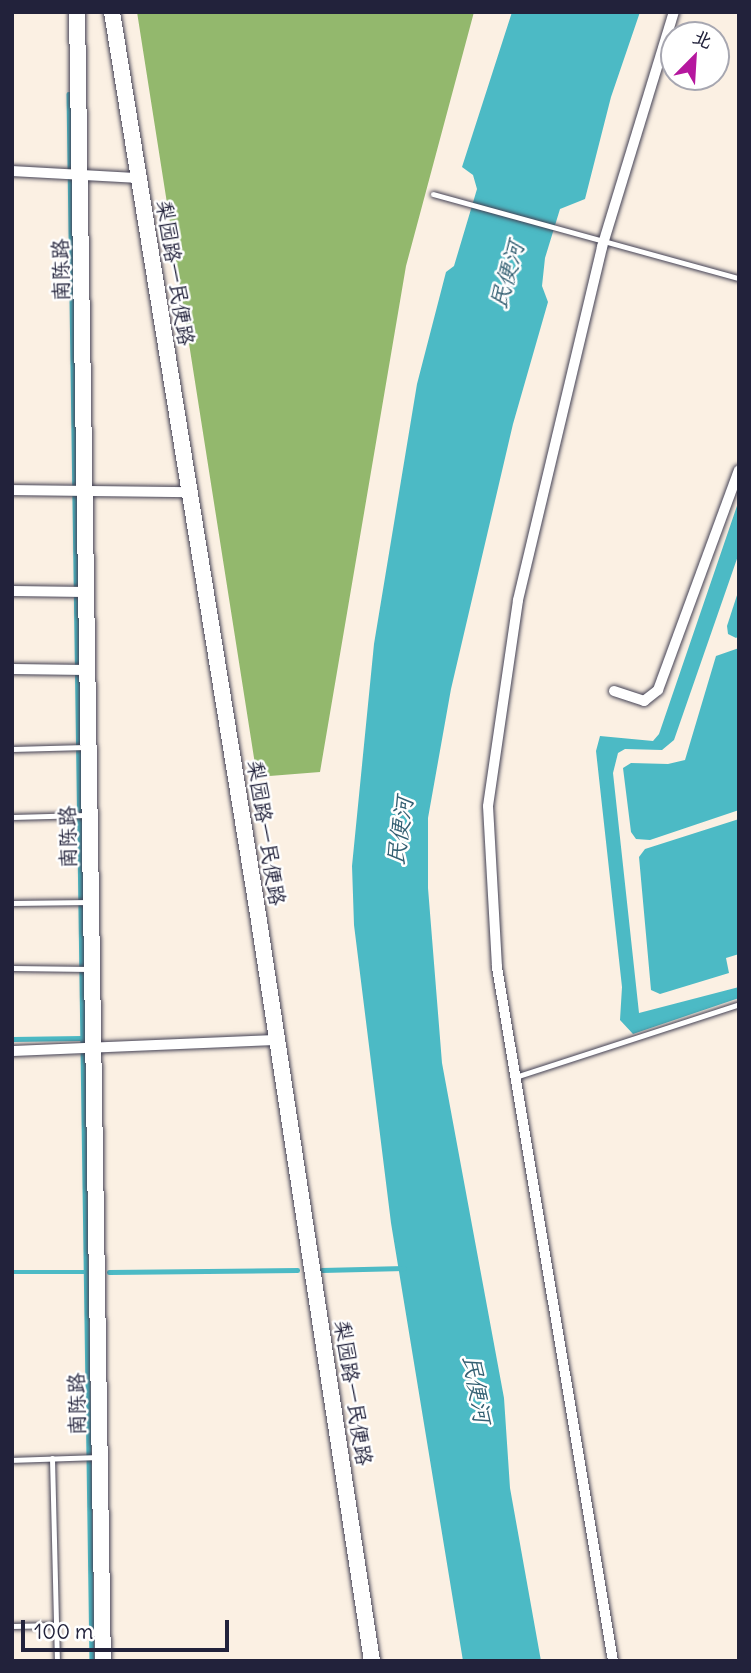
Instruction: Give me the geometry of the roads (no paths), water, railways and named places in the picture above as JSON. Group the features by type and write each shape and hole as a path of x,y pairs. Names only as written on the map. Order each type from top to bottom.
{"main road":[{"name":"南陈路","path":"77,12 73,176 83,902 92,1457 103,1661"},
{"name":"梨园路一民便路","path":"113,12 372,1661"}],"street":[{"path":"613,1661 498,967 488,806 518,600 603,242 674,12"},
{"path":"12,170 73,176 139,178"},
{"path":"614,691 644,701 658,690 739,470"},
{"path":"12,490 78,493 188,492"},
{"path":"12,591 79,592"},
{"path":"12,669 80,670"},
{"path":"12,1051 276,1040"}],"lane":[{"path":"433,194 739,278"},
{"path":"12,749 81,748"},
{"path":"12,817 82,815"},
{"path":"12,903 83,902"},
{"path":"12,968 85,969"},
{"path":"518,1076 739,1004"},
{"path":"12,1460 92,1457"},
{"path":"52,1458 57,1661"},
{"path":"12,1626 56,1625"}],"water":[{"name":"民便河","path":"512,12 640,12 611,97 585,199 560,209 545,258 542,286 548,302 513,424 451,689 428,818 428,888 442,1063 504,1398 510,1488 541,1661 463,1661 391,1223 354,925 352,866 374,644 417,384 446,272 454,266 477,189 473,175 462,167"},
{"path":"739,500 739,553 674,740 662,750 625,749 618,753 613,773 639,1013 739,987 739,998 633,1034 620,1020 622,987 596,751 600,736 653,741 659,734"},
{"path":"739,589 739,636 736,638 728,634 727,626"},
{"path":"739,648 739,810 650,840 636,839 631,832 623,768 631,763 668,764 685,760 716,656"},
{"path":"739,819 739,954 726,958 729,973 660,994 651,990 639,857 645,849"}],"waterway":[{"path":"69,94 92,1661"},
{"path":"12,1039 82,1038"},
{"path":"322,1270 404,1268"},
{"path":"109,1272 297,1270"},
{"path":"12,1272 86,1272"}]}
